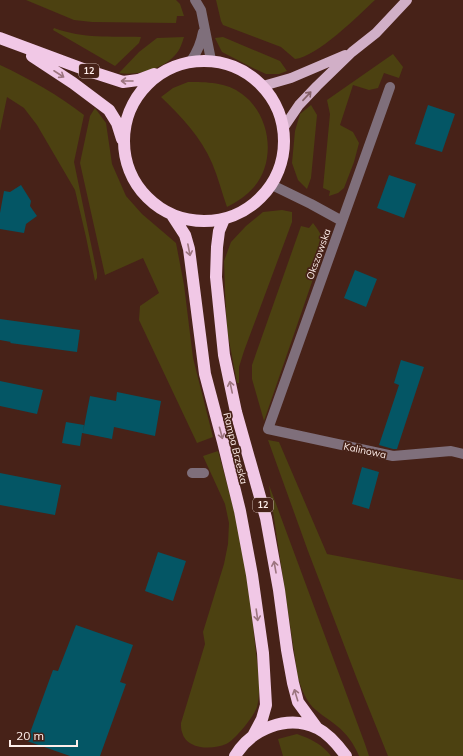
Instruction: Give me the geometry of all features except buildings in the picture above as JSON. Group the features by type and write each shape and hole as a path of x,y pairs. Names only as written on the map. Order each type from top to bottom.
{"highway":[{"name":"12","path":"0,38 14,45 73,83 108,110 117,123 127,166 137,187 153,204 172,215 198,222 224,219 251,206 272,185 283,157 284,127 276,105 263,86 240,68 211,60 191,61 138,80 123,82 14,45"},
{"name":"12","path":"123,144 127,114 141,89 164,70"},
{"name":"Rampa Brzeska","path":"172,215 185,235 189,248 205,374 238,504 252,575 262,653 266,705 262,719 253,736"},
{"name":"Rampa Brzeska","path":"224,219 219,231 216,278 224,356 236,412 266,518 279,590 286,650 293,683 298,702 317,728"},
{"name":"12","path":"236,756 245,742 253,736 264,729 281,724 299,724 317,728 336,742 346,756"}],"main road":[{"path":"284,127 300,105 352,52 376,33 407,0"},
{"path":"263,86 295,77 352,52"}],"street":[{"path":"195,0 201,10 211,60"},
{"path":"191,61 198,51 202,41 203,26"},
{"name":"Okszowska","path":"268,429 390,86"},
{"path":"272,185 312,204 342,221"},
{"name":"Kalinowa","path":"268,429 393,456 451,451 463,454"},
{"path":"192,473 204,473"}],"shaded area":[{"path":"26,0 176,0 180,4 184,16 177,16 176,23 92,22 74,20"},
{"path":"216,0 375,0 326,43 304,57 295,59 281,47 223,25"},
{"path":"54,28 76,34 108,37 141,37 139,43 115,66 53,30"},
{"path":"184,37 177,52 165,64 142,72 126,74 119,73 139,52 157,38"},
{"path":"223,37 280,61 287,71 279,74 266,74 222,52 215,38"},
{"path":"393,54 403,67 399,78 384,73 378,88 369,90 353,85 340,125 353,132 359,143 354,162 344,188 338,193 329,196 330,191 323,188 330,114 327,100"},
{"path":"0,65 44,88 84,115 74,162 97,273 97,278 95,281 75,190 37,125 24,108 7,97 0,131"},
{"path":"188,82 223,85 236,90 251,103 259,113 264,125 268,151 266,164 261,176 248,193 227,207 214,168 202,144 183,119 161,97 173,88"},
{"path":"311,105 317,115 311,178 307,189 298,180 292,163 295,131 300,114"},
{"path":"95,108 106,123 112,164 126,196 142,214 176,243 184,285 193,358 213,437 197,443 139,320 140,306 159,293 143,258 105,275 80,163 90,116"},
{"path":"282,210 292,212 292,222 244,351 239,367 239,383 237,383 227,330 224,261 231,242 246,226 263,212"},
{"path":"313,223 321,235 323,250 264,421 252,379 252,365 301,226 309,228"},
{"path":"268,440 279,442 327,554 463,580 463,756 388,756 308,551"},
{"path":"218,451 236,518 245,559 258,667 259,692 257,707 239,733 226,744 207,748 194,745 189,742 182,732 181,723 205,644 203,632 224,564 228,544 229,523 225,504 203,456"},
{"path":"269,485 369,756 359,756 344,732 310,704 300,685"},
{"path":"297,734 316,742 331,756 283,756 278,739"}]}
